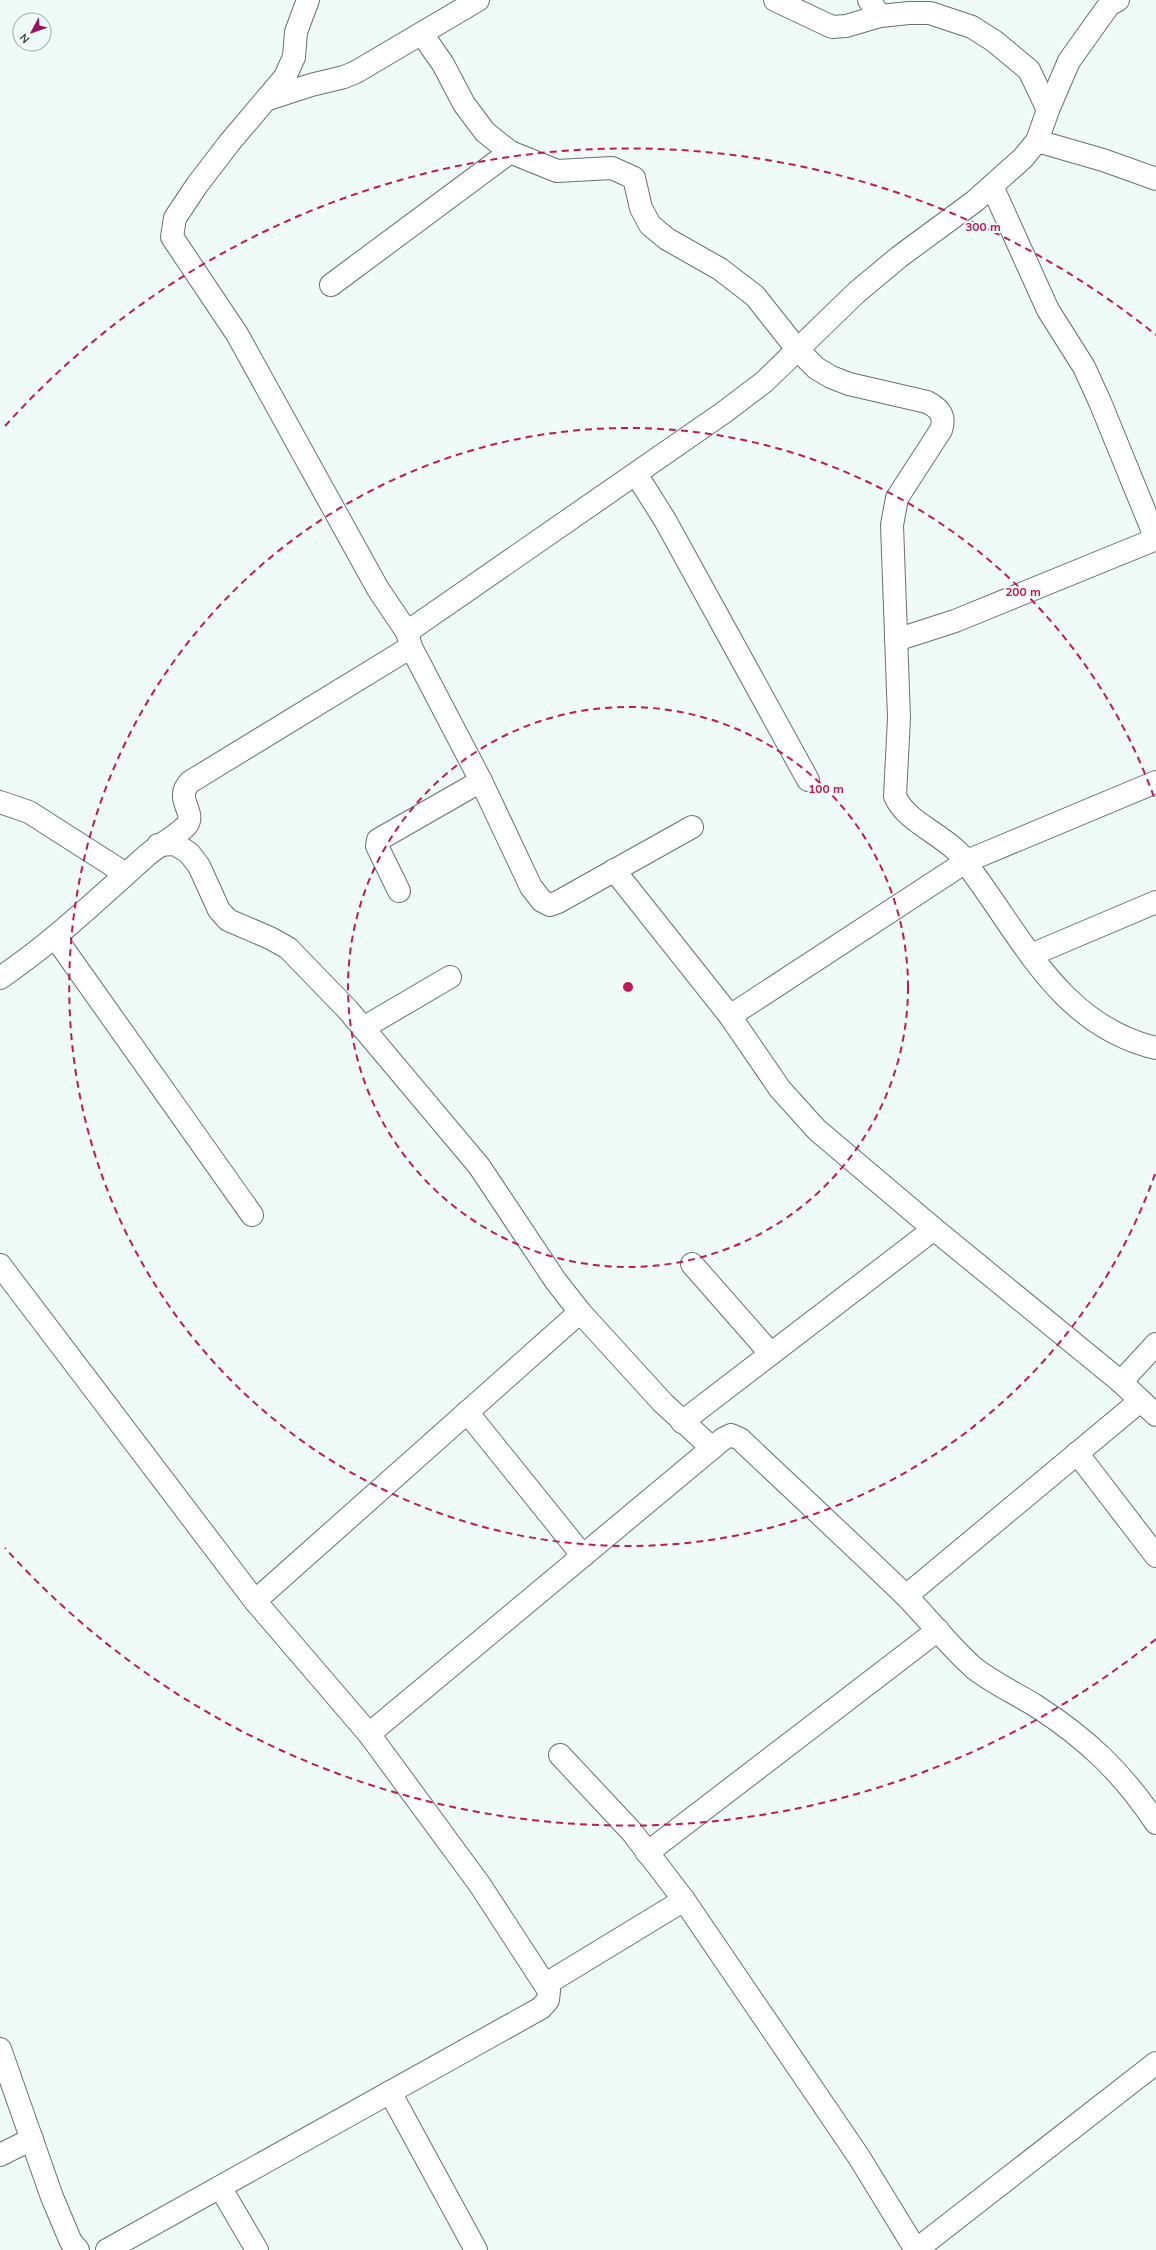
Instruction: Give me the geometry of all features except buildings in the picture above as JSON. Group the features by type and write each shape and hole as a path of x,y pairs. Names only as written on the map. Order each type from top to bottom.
{"street":[{"path":"308,0 296,32 294,58 285,77 268,99 230,142 197,185 175,218 172,238 237,334 378,589 409,640 481,781 531,887 542,901 550,905 558,902 692,827"},
{"path":"268,99 311,85 344,78 374,63 478,0"},
{"path":"775,0 832,27 846,26 875,8 909,13 930,13 972,27 994,41 1030,70 1048,110"},
{"path":"0,978 55,937 158,845 188,822 190,815 184,798 184,792 190,782 409,640 636,474 728,410 764,382 857,292 899,257 976,201 1023,158 1037,141 1048,110 1069,61 1109,5 1118,0"},
{"path":"422,34 443,64 468,110 485,132 510,152 557,171 612,168 634,178 641,208 650,225 667,239 720,269 755,296 797,349 816,368 831,377 849,384 927,402 939,409 943,416 941,430 904,484 894,510 892,525 899,718 895,796 901,808 942,839 967,861 971,870 1031,955 1062,994 1088,1016 1122,1036 1156,1048"},
{"path":"1037,141 1103,160 1156,179"},
{"path":"331,285 510,152"},
{"path":"896,640 955,621 1156,539 1100,402 1084,367 1048,310 992,186"},
{"path":"636,474 665,520 808,780"},
{"path":"399,891 377,846 378,840 481,781"},
{"path":"730,1016 967,861 1156,782"},
{"path":"0,802 29,812 126,874"},
{"path":"158,845 175,844 189,853 199,866 219,910 228,920 270,938 288,948 363,1028 479,1166 555,1280 580,1312 682,1422 712,1448"},
{"path":"614,870 730,1016 780,1089 800,1113 831,1143 1121,1382 1148,1408 1077,1453 906,1596"},
{"path":"1031,955 1156,902"},
{"path":"55,937 252,1215"},
{"path":"363,1028 450,977"},
{"path":"682,1422 934,1229"},
{"path":"692,1264 771,1354"},
{"path":"0,1265 255,1601 370,1734 480,1885 546,1984 549,1995 548,2000 541,2008 107,2250"},
{"path":"255,1601 580,1312"},
{"path":"1121,1382 1156,1344"},
{"path":"467,1412 583,1556"},
{"path":"370,1734 712,1448 728,1436 737,1437 906,1596 938,1630 954,1650 983,1675 1036,1706 1092,1746 1126,1781 1156,1823"},
{"path":"1077,1453 1156,1556"},
{"path":"647,1853 938,1630"},
{"path":"560,1755 632,1832 684,1900 859,2157 916,2250 1156,2063"},
{"path":"546,1984 684,1900"},
{"path":"0,2049 61,2222 71,2242 78,2250"},
{"path":"390,2092 476,2250"},
{"path":"0,2155 32,2139"},
{"path":"220,2187 258,2250"}]}
